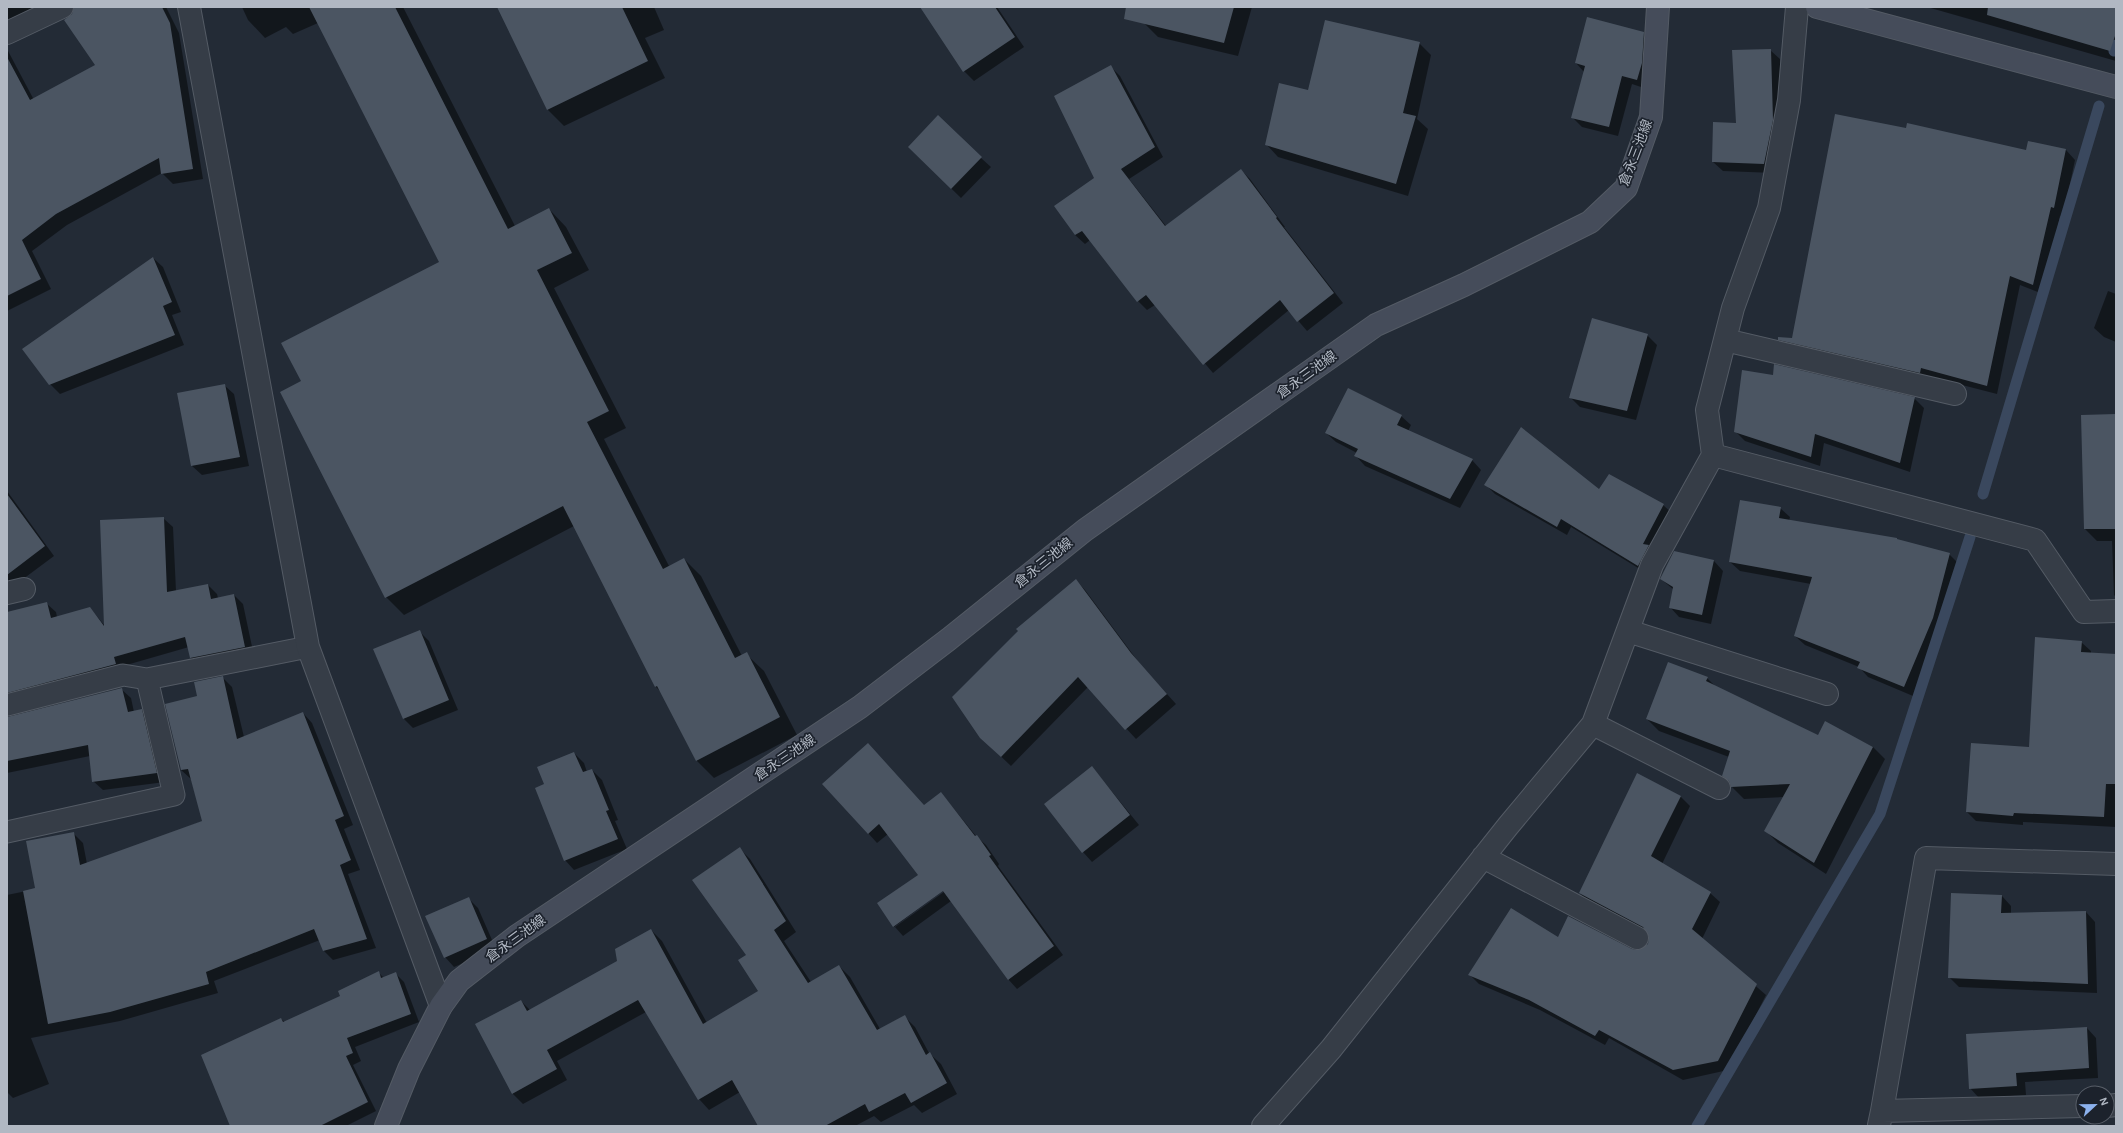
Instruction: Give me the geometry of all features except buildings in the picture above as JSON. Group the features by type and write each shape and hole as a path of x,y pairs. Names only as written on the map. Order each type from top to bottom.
{"main road":[{"name":"倉永三池線","path":"386,1126 409,1069 441,1006 459,980 517,936 860,707 949,639 1085,530 1224,434 1376,325 1464,285 1590,222 1626,188 1651,117 1658,7"},
{"path":"1817,7 2116,87"}],"street":[{"path":"7,33 62,7"},
{"path":"189,7 308,647 441,1006"},
{"path":"1263,1126 1331,1049 1483,857 1593,724 1652,565 1713,455 1707,410 1733,308 1769,208 1789,100 1797,7"},
{"path":"1725,340 1954,394"},
{"path":"1713,455 2035,540 2084,612 2116,611"},
{"path":"1628,631 1827,694"},
{"path":"1593,724 1719,788"},
{"path":"1483,857 1637,938"},
{"path":"2075,1107 1881,1119 1926,858 2116,864"}],"lane":[{"path":"7,705 123,675 148,680 308,647"},
{"path":"7,832 174,796 148,680"}],"waterway":[{"path":"2114,51 2116,45"},
{"path":"1983,494 2099,106"},
{"path":"1697,1126 1880,814 1970,537"}]}
